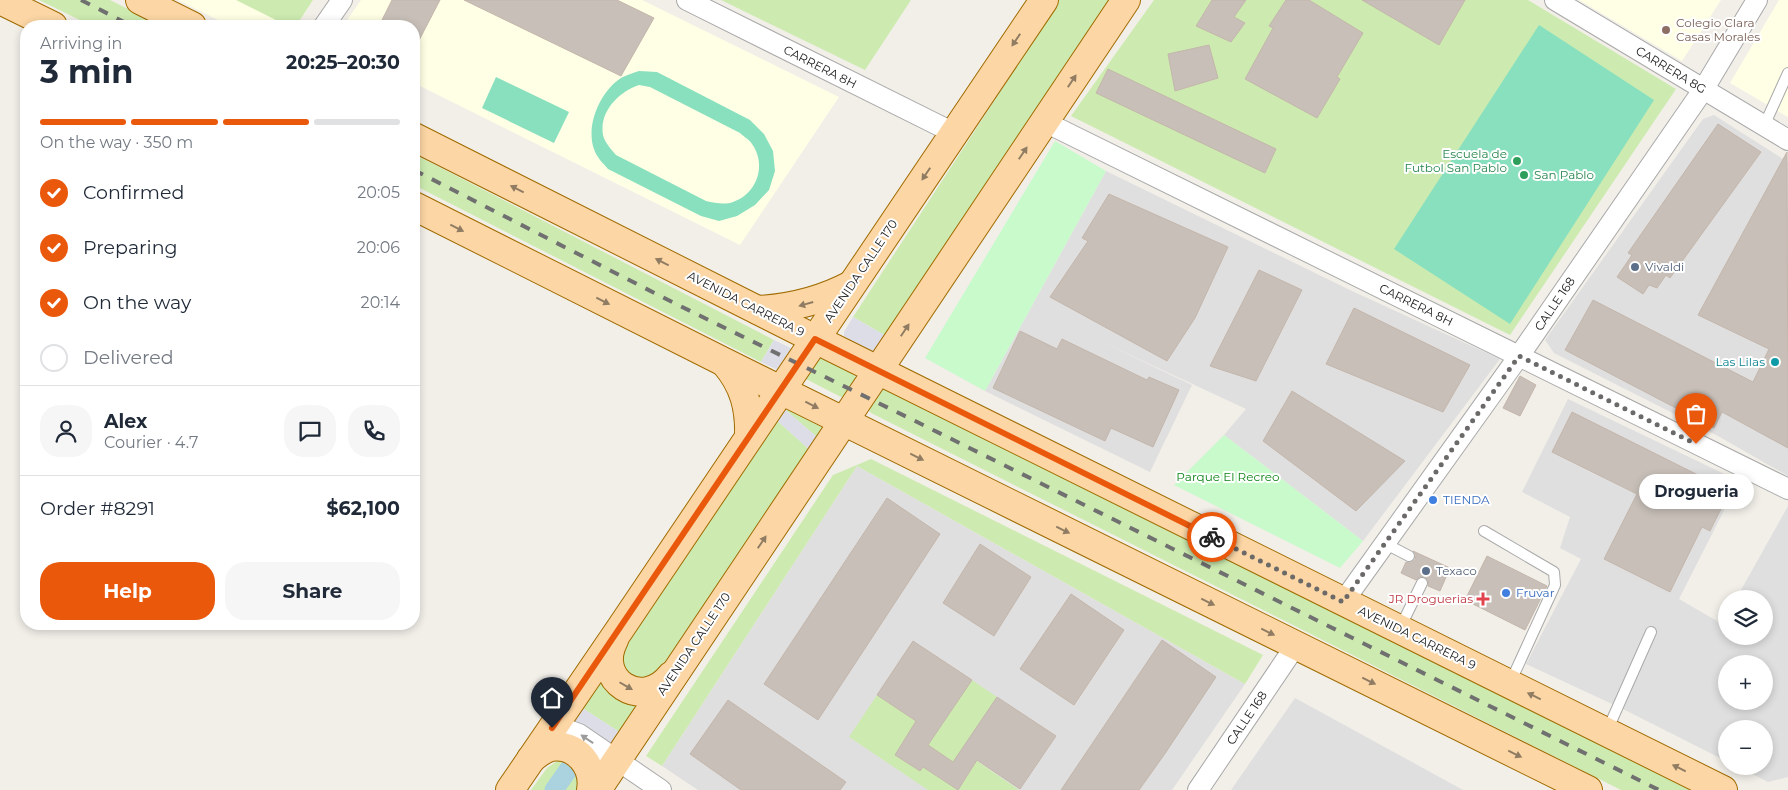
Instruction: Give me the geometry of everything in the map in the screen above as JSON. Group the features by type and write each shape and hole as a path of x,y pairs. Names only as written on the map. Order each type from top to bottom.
{"main road":[{"path":"0,0 41,20"},
{"path":"140,0 180,20"},
{"name":"AVENIDA CALLE 170","path":"510,790 620,630 1044,0"},
{"name":"AVENIDA CALLE 170","path":"597,790 1126,0"},
{"name":"AVENIDA CARRERA 9","path":"420,140 815,339 1723,790"},
{"path":"420,209 724,362 1588,790"},
{"path":"758,310 800,306 837,293 851,285"},
{"path":"724,362 739,382 744,393 750,421 749,438"},
{"path":"620,630 610,648 608,658 614,676 620,684 628,689 638,692 648,692 657,689 665,683 683,661"},
{"path":"531,759 540,751 551,747 564,747 575,752 584,759 590,770 591,790"}],"street":[{"path":"328,20 342,0"},
{"name":"CARRERA 8H","path":"687,0 954,133"},
{"name":"CARRERA 8G","path":"1555,0 1788,140"},
{"name":"CALLE 168","path":"1343,602 1519,356 1703,90 1757,0"},
{"name":"CARRERA 8H","path":"1045,122 1788,489"},
{"name":"CALLE 168","path":"1198,790 1296,645"},
{"path":"552,728 565,729 579,734 661,790"}],"lane":[{"path":"1764,126 1788,73"},
{"path":"1484,530 1554,572 1555,576 1555,585 1510,684"},
{"path":"1384,544 1409,556"},
{"path":"1399,629 1422,583"},
{"path":"1607,732 1651,632"}],"shaded area":[{"path":"178,0 313,0 300,20 218,20"},
{"path":"361,0 642,0 839,97 740,245 420,86 420,20 347,20"},
{"name":"Colegio Clara Casas Morales","path":"1579,0 1721,0 1682,61"},
{"path":"1779,0 1788,0 1788,117 1730,83"},
{"name":"Vivaldi","path":"1714,115 1788,162 1788,476 1718,436 1554,353 1545,340 1703,119"},
{"path":"1106,171 1352,291 1500,359 1363,541 1224,435 1246,409 1098,340 1192,385 1150,472 985,391"},
{"path":"853,317 886,336 877,351 872,352 844,336 844,332"},
{"path":"774,340 793,349 780,371 761,362"},
{"path":"1568,399 1739,481 1679,599 1718,622 1718,645 1773,645 1773,590 1741,590 1788,506 1788,777 1768,782 1754,775 1773,775 1773,720 1718,720 1718,757 1623,709 1526,664 1581,559 1560,548 1570,517 1522,492"},
{"path":"781,406 819,439 811,451 773,417"},
{"path":"857,466 1245,684 1172,790 698,790 662,766"},
{"path":"1295,698 1401,756 1463,790 1231,790"},
{"path":"576,704 624,735 615,748 573,724"}],"green space":[{"path":"39,0 110,0 150,20 80,20"},
{"path":"236,0 313,0 300,20 276,20"},
{"path":"721,0 911,0 865,70"},
{"path":"1056,0 1114,0 886,336 853,317 1010,77"},
{"path":"1154,0 1528,0 1676,89 1510,335 1071,116"},
{"name":"San Pablo","path":"1539,25 1654,100 1510,324 1394,249"},
{"path":"639,71 657,72 750,120 764,134 773,151 775,171 769,190 755,205 737,216 719,221 701,216 608,169 601,162 593,147 592,137 592,125 599,103 605,93 623,77","holes":["639,85 650,87 740,133 750,141 759,161 759,169 754,186 748,193 730,203 706,201 616,155 603,135 604,118 607,110 624,92"]},
{"path":"496,77 569,112 554,143 482,108"},
{"path":"1055,141 1106,171 985,391 925,358"},
{"path":"420,157 774,340 761,362 420,188"},
{"path":"820,356 852,372 856,378 845,396 841,397 804,378"},
{"path":"881,387 1700,790 1621,790 871,413 868,409"},
{"path":"781,406 827,423 819,439"},
{"path":"773,417 811,451 658,680 640,684 615,664 632,630"},
{"name":"Parque El Recreo","path":"1224,435 1363,541 1340,568 1174,485"},
{"path":"871,459 1263,655 1245,684 857,466 662,766 646,756 833,475"},
{"path":"598,672 645,703 624,735 576,704"},
{"path":"972,680 997,697 961,750 1019,790 928,790 849,737 877,695 935,734","holes":["909,733 926,762 920,771 895,755"]},
{"path":"560,759 580,767 578,790 531,790 547,768"}],"building":[{"path":"392,0 440,0 420,38 420,20 382,20"},
{"path":"464,0 617,0 654,18 621,76"},
{"path":"1212,0 1246,0 1234,17 1245,23 1231,42 1196,26"},
{"path":"1286,0 1309,0 1363,33 1337,77 1340,79 1317,118 1245,79 1273,28 1269,26"},
{"path":"1362,0 1465,0 1439,45"},
{"path":"1209,45 1218,78 1175,91 1168,54"},
{"path":"1108,69 1276,149 1265,173 1096,93"},
{"name":"Vivaldi","path":"1718,124 1761,152 1670,278 1666,275 1657,288 1649,285 1643,294 1617,277 1632,255 1628,253"},
{"path":"1787,152 1788,448 1722,412 1714,428 1565,350 1593,300 1753,382 1769,349 1698,315"},
{"path":"1109,194 1228,247 1195,318 1167,361 1050,297 1088,241 1082,238"},
{"path":"1259,270 1302,290 1256,381 1210,366"},
{"path":"1354,308 1470,365 1443,412 1326,364"},
{"path":"1020,331 1057,349 1062,339 1147,380 1149,377 1179,390 1153,447 1111,428 1105,441 993,388"},
{"path":"1520,376 1536,385 1520,416 1503,408"},
{"path":"1292,391 1405,461 1356,511 1263,441"},
{"path":"1572,412 1730,491 1710,531 1702,527 1670,592 1604,559 1637,494 1552,452"},
{"path":"887,498 940,534 818,720 764,684"},
{"path":"980,544 1031,577 994,636 943,603"},
{"name":"Texaco","path":"1413,551 1450,568 1440,591 1428,586 1428,580 1425,577 1419,577 1416,580 1401,573 1406,562 1410,563 1415,560 1416,555"},
{"name":"Fruvar","path":"1487,556 1547,586 1525,630 1465,600"},
{"path":"1071,594 1124,630 1074,705 1020,669"},
{"path":"1162,640 1216,677 1164,755 1139,790 1061,790"},
{"path":"913,641 972,680 928,745 953,762 997,697 1056,736 1020,789 977,760 958,790 923,767 920,771 895,755 916,721 877,695"},
{"path":"728,700 846,782 840,790 741,790 690,754"}],"waterway":[{"path":"554,790 571,766"}],"railway":[{"path":"81,0 120,20"},
{"path":"420,173 676,304 1659,790"}],"way so far":[{"path":"1212,537 1343,602 1519,356 1696,444"}],"place":[{"name":"Colegio Clara Casas Morales","path":"1666,30"},
{"name":"Escuela de Futbol San Pablo","path":"1517,161"},
{"name":"San Pablo","path":"1524,175"},
{"name":"Vivaldi","path":"1635,267"},
{"name":"Las Lilas","path":"1775,362"},
{"name":"Drogueria","path":"1696,444"},
{"name":"TIENDA","path":"1433,500"},
{"name":"Texaco","path":"1426,571"},
{"name":"Fruvar","path":"1506,593"},
{"name":"JR Droguerias","path":"1483,599"}],"route":[{"path":"552,728 815,339 1212,537"}]}
